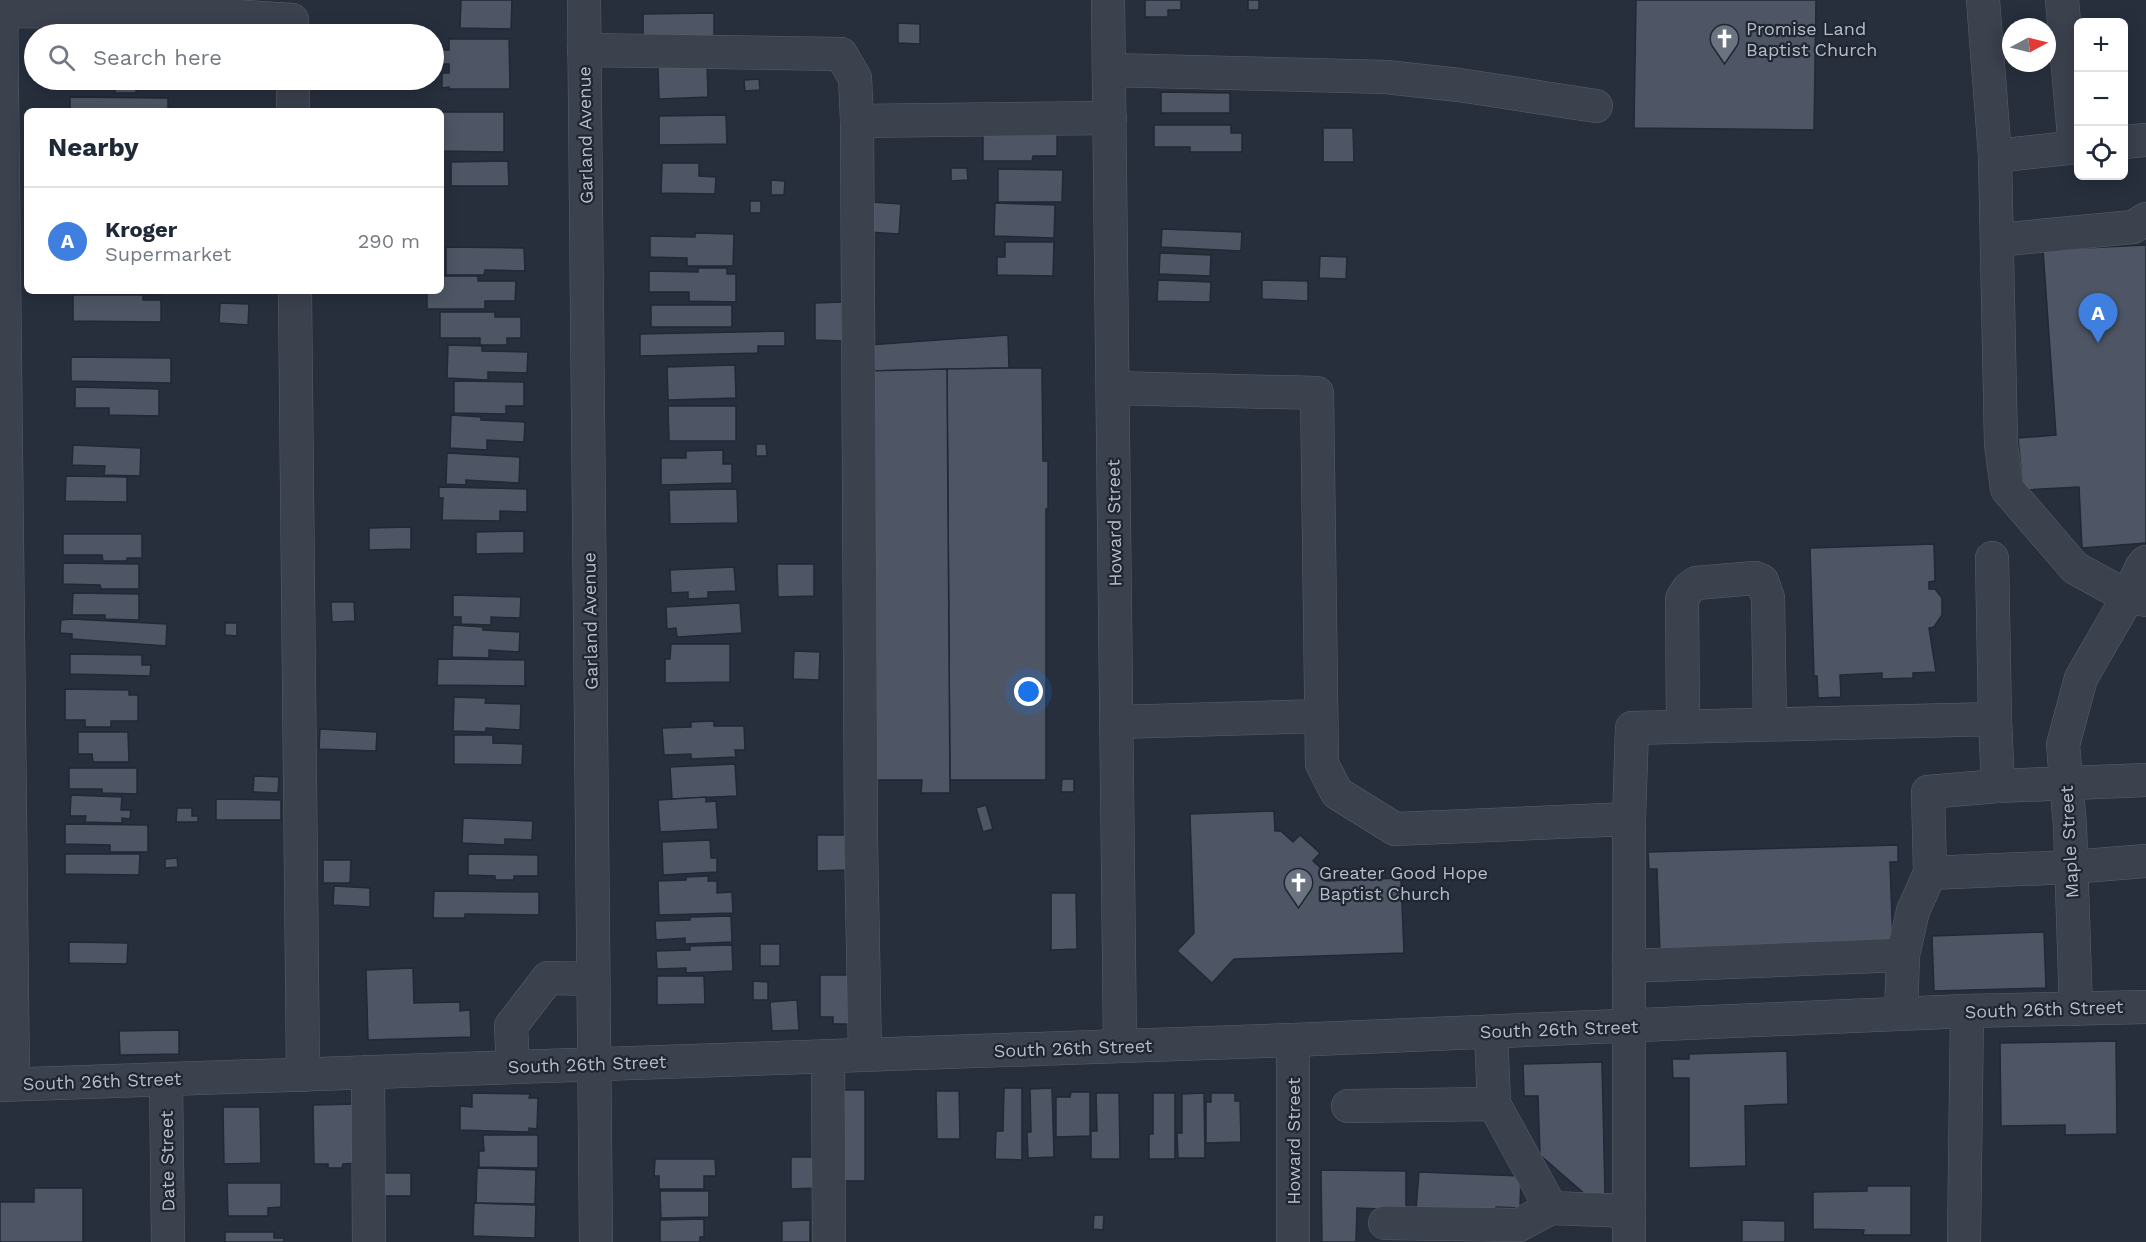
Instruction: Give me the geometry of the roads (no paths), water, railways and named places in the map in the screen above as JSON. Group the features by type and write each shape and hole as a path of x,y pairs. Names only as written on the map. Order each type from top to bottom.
{"street":[{"name":"Garland Avenue","path":"584,0 596,1242"},
{"name":"Howard Street","path":"1108,0 1120,1046"},
{"path":"1983,0 1995,156 2001,444 2007,489 2075,568 2137,598"},
{"path":"2062,0 2075,126"},
{"path":"6,1084 1,5 292,18"},
{"path":"584,50 841,54 855,78 861,841 865,1055"},
{"path":"1109,70 1386,77 1459,85 1596,106"},
{"path":"293,90 293,108"},
{"path":"857,121 1110,118"},
{"path":"2128,142 2146,140"},
{"path":"1995,156 2074,147"},
{"path":"1997,240 2133,227 2146,219"},
{"path":"295,294 303,1075"},
{"path":"1113,388 1317,393 1322,764 1337,793 1395,829 1629,819"},
{"path":"1992,558 1998,786"},
{"name":"Maple Street","path":"2076,1008 2071,867 2063,745 2081,678 2137,598 2141,568 2146,562"},
{"path":"1683,726 1682,599 1689,588 1696,583 1755,578 1762,582 1768,598 1770,724"},
{"path":"1117,722 1320,716"},
{"path":"1385,1223 1519,1225 1551,1208 1629,1226 1629,819 1632,728 1995,719"},
{"path":"1901,1014 1903,955 1913,911 1930,873 1928,792 1998,786 2146,780"},
{"path":"1930,873 2071,867 2146,861"},
{"path":"1629,966 1903,955"},
{"path":"513,1067 512,1026 548,978 593,980"},
{"name":"South 26th Street","path":"6,1084 1293,1040 1967,1011 2146,1006"},
{"path":"1964,1242 1967,1011"},
{"path":"1491,1032 1494,1104 1551,1208"},
{"name":"Howard Street","path":"1293,1040 1293,1242"},
{"path":"828,1056 829,1242"},
{"path":"368,1072 369,1242"},
{"name":"Date Street","path":"166,1080 168,1242"},
{"path":"1348,1106 1494,1104"}],"place":[{"name":"Promise Land Baptist Church","path":"1725,64"},
{"name":"Kroger","path":"2098,343"},
{"name":"Greater Good Hope Baptist Church","path":"1298,908"}]}
